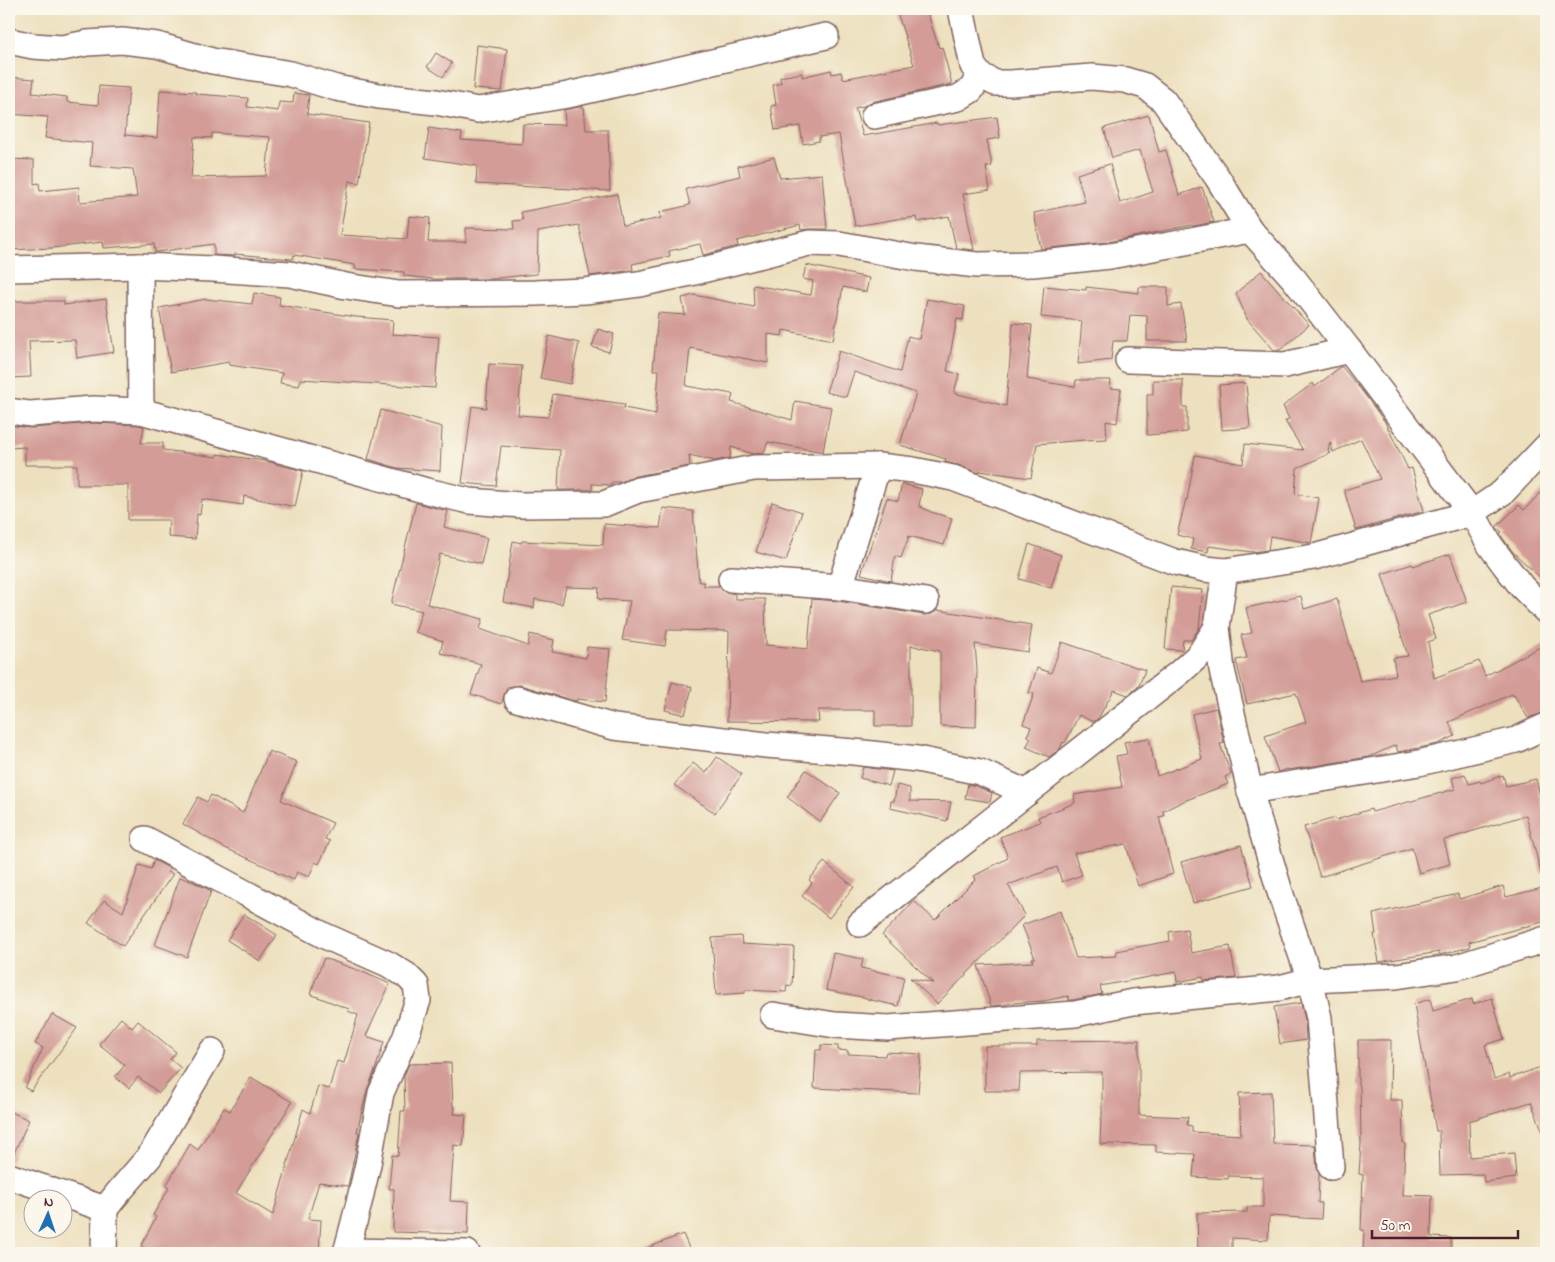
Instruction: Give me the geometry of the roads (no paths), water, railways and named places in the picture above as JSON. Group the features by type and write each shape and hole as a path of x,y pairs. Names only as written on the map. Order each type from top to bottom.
{"street":[{"path":"961,9 973,66 980,75 995,83 1092,77 1125,80 1146,86 1163,100 1217,177 1250,230 1294,279 1472,513 1490,545 1504,564 1522,587 1546,611"},
{"path":"9,41 33,46 62,48 87,43 122,41 157,45 212,61 290,74 336,88 478,110 568,95 826,36"},
{"path":"874,116 958,98 970,90 980,75"},
{"path":"9,269 140,266 290,274 346,286 399,294 536,293 585,291 639,284 809,243 839,244 916,258 977,265 1033,264 1110,256 1250,230"},
{"path":"140,266 141,411"},
{"path":"1128,360 1285,365 1349,350"},
{"path":"9,411 30,414 93,410 141,411 427,491 469,501 521,505 604,504 638,490 754,468 878,466 914,470 953,478 1175,562 1205,569 1225,571 1314,557 1472,513 1503,492 1546,447"},
{"path":"840,587 878,466"},
{"path":"1225,571 1216,627 1222,670 1250,791 1280,892 1310,980 1319,1018 1331,1168"},
{"path":"731,579 840,587 926,601"},
{"path":"860,924 1179,673 1199,655 1216,627"},
{"path":"517,699 614,727 917,760 980,772 1027,793"},
{"path":"1250,791 1419,763 1516,740 1546,726"},
{"path":"146,839 326,936 388,964 406,974 416,985 418,1000 406,1036 381,1093 368,1164 346,1252 467,1253"},
{"path":"773,1015 835,1025 888,1028 1075,1014 1133,1002 1279,988 1310,980 1396,976 1456,967 1546,939"},
{"path":"104,1253 105,1209 150,1156 212,1051"},
{"path":"9,1176 105,1209"}]}
